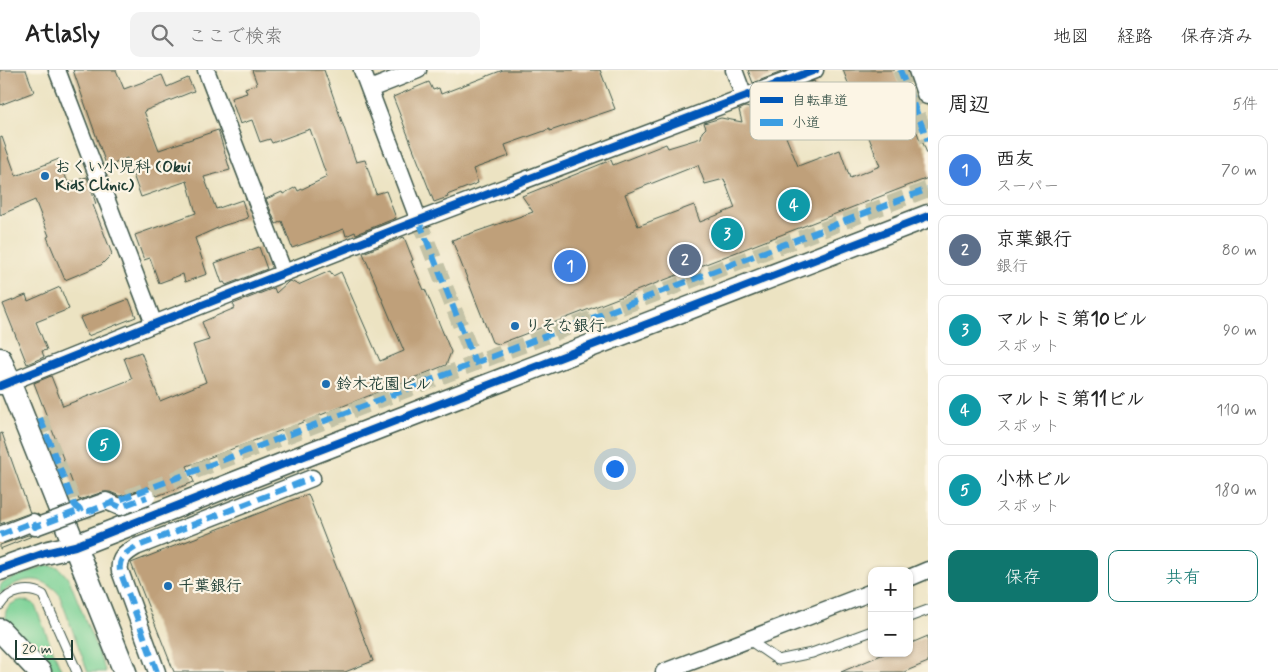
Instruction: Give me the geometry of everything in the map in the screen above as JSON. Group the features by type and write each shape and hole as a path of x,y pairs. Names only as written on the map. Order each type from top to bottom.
{"street":[{"path":"57,70 154,324"},
{"path":"206,70 284,273"},
{"path":"362,70 419,221"},
{"path":"370,89 418,70"},
{"path":"734,70 744,97"},
{"path":"783,82 815,70"},
{"path":"920,70 928,93"},
{"path":"5,384 284,273 750,95"},
{"path":"0,569 45,553 75,546 316,451 928,216"},
{"path":"0,358 5,384 63,516 125,672"},
{"path":"157,672 120,570 119,564 122,557 136,547 312,478"},
{"path":"0,535 33,522 36,527 106,501 120,507 146,496"},
{"path":"913,576 928,570"},
{"path":"664,672 868,594"},
{"path":"0,630 40,672"}],"lane":[{"path":"0,606 2,601 22,590 35,590 43,595 77,672"},
{"path":"913,616 928,610"},
{"path":"749,640 778,660 812,653 868,632"}],"green space":[{"path":"47,565 58,567 69,579 106,672 88,672 59,594 52,587 37,580 22,581 0,595 0,586 3,582"},
{"path":"22,600 33,603 35,606 62,672 52,672 7,625 5,616 7,608 13,603"}],"building":[{"path":"0,70 26,70 34,92 0,105"},
{"path":"73,70 116,70 124,89 162,75 167,87 188,78 194,91 144,111 159,150 218,130 230,170 204,177 216,209 242,200 248,218 222,226 195,238 207,274 185,282 183,274 159,283 150,258 144,260 135,235 196,213 187,181 141,197 127,158 107,167"},
{"path":"252,70 324,70 356,162 365,160 376,194 386,191 396,218 356,234 355,232 346,236 344,229 292,248 282,221 276,224 266,199 282,192 283,194 296,187 298,191 327,177 310,129 272,143 270,139 260,142 252,120 240,124 231,98 247,93 245,88 257,84"},
{"path":"503,70 600,70 615,109 505,145 509,156 473,169 478,183 434,202 393,97 429,82 433,90 439,88 441,94"},
{"path":"748,70 787,70 756,82 753,82"},
{"path":"843,70 894,70 898,82 848,82"},
{"path":"745,107 750,108 750,140 787,140 798,166 840,150 850,178 880,166 870,140 916,140 916,129 928,156 928,178 499,344 492,342 452,240 533,212 522,196 611,160 613,165 666,144 668,148 701,138 702,132 706,128 704,123 721,118 742,122 739,110","holes":["698,165 705,184 724,179 735,208 700,222 694,205 638,226 625,194"]},
{"path":"2,137 16,176 59,159 68,183 87,177 96,204 93,205 112,254 101,265 65,280 47,237 49,236 35,200 0,215 0,138"},
{"path":"404,237 413,260 411,261 425,289 451,352 446,365 187,466 194,482 157,496 154,490 148,487 120,496 110,492 103,492 79,500 34,383 51,376 63,406 132,379 124,358 141,352 160,401 206,382 193,345 209,340 202,322 235,308 233,304 274,288 276,293 288,282 291,281 298,285 330,271 333,276 341,272 380,361 404,351 363,253"},
{"path":"259,247 267,269 226,285 224,282 222,283 215,263"},
{"path":"60,287 69,309 36,322 47,350 42,351 44,357 27,364 3,304 26,295 28,301"},
{"path":"129,299 136,317 88,336 80,318"},
{"path":"2,433 30,513 0,524 0,434"},
{"path":"308,494 373,661 345,672 174,672 131,563"},
{"path":"28,535 32,536 0,549 0,545"},
{"path":"928,636 928,662 904,672 841,672 877,657 913,657 913,642"}],"tunnel":[{"path":"900,70 905,82"},
{"path":"916,111 928,141"},
{"path":"128,497 928,189"},
{"path":"419,221 475,362"},
{"path":"40,418 74,504 82,510 93,510"}],"marked path":[{"path":"900,70 905,82"},
{"path":"916,111 928,141"},
{"path":"40,418 74,504 82,510 93,510 928,189"},
{"path":"419,221 475,362"},
{"path":"157,672 120,571 120,563 124,556 136,547 312,478"},
{"path":"109,502 120,507 147,497"},
{"path":"0,535 33,522 35,527 83,509"}],"cycle path":[{"path":"783,82 815,70"},
{"path":"0,386 409,224 750,95"},
{"path":"0,569 45,553 75,546 928,216"}],"place":[{"name":"おくい小児科 (Okui Kids Clinic)","path":"45,176"},
{"name":"マルトミ第11ビル","path":"794,205"},
{"name":"マルトミ第10ビル","path":"727,234"},
{"name":"京葉銀行","path":"685,260"},
{"name":"西友","path":"570,266"},
{"name":"りそな銀行","path":"515,326"},
{"name":"鈴木花園ビル","path":"326,384"},
{"name":"小林ビル","path":"104,445"},
{"name":"千葉銀行","path":"168,586"}]}
